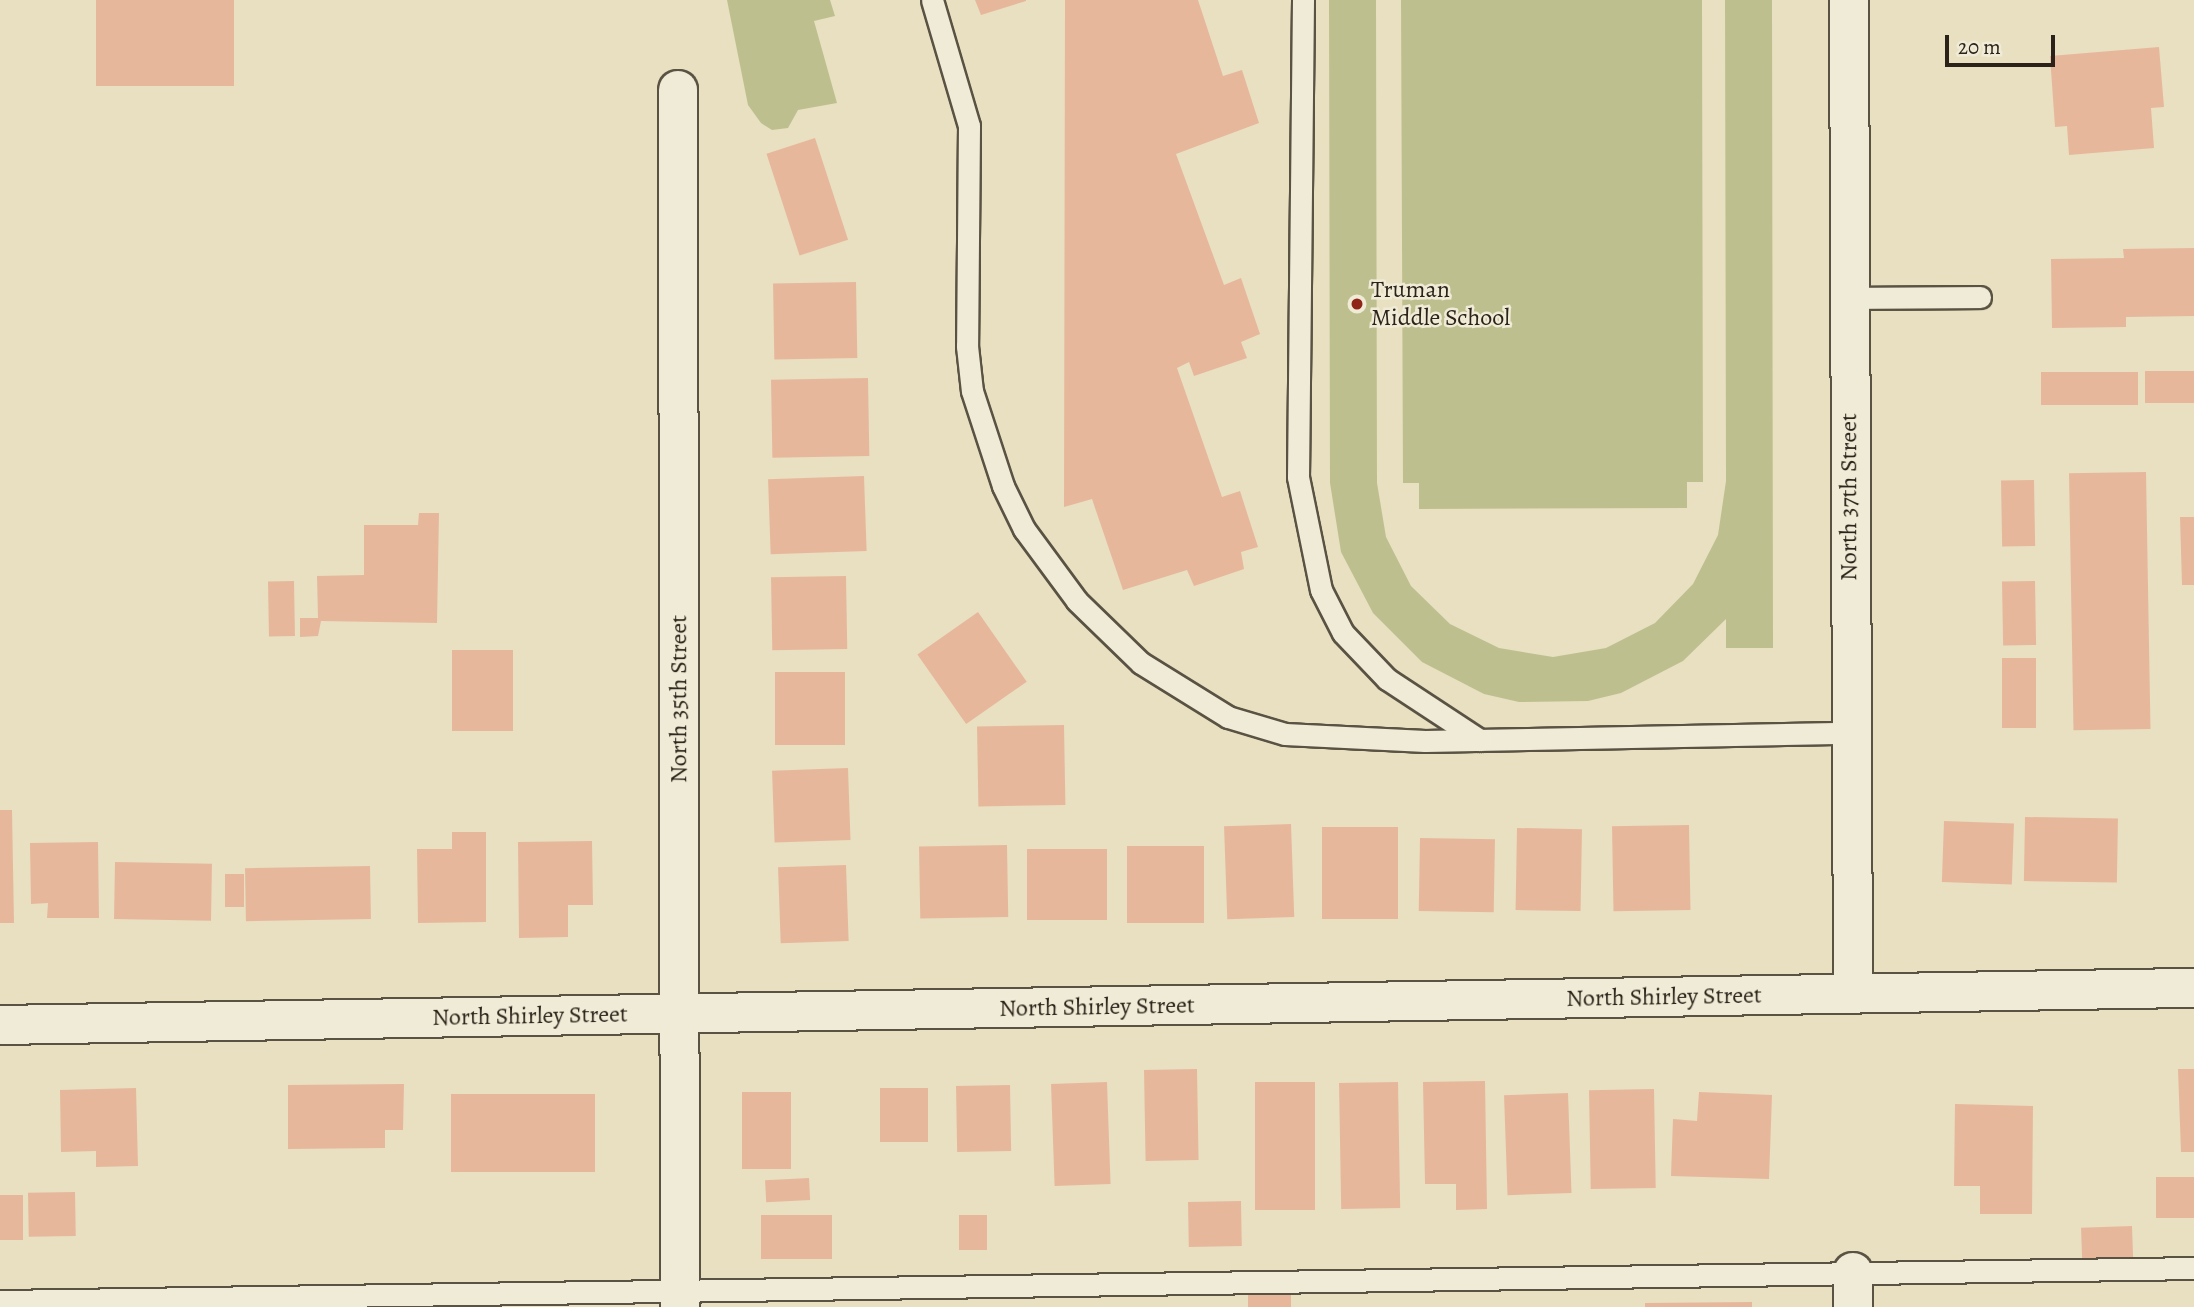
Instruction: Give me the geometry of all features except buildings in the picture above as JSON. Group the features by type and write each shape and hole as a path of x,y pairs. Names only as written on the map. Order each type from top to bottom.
{"street":[{"name":"North 37th Street","path":"1849,0 1849,733 1853,994"},
{"name":"North 35th Street","path":"678,90 680,1298"},
{"name":"North Shirley Street","path":"0,1025 2194,988"}],"lane":[{"path":"932,0 969,126 967,346 972,391 1003,486 1047,564 1077,601 1141,663 1228,717 1285,734 1480,740 1849,733"},
{"path":"1303,0 1298,477 1321,590 1343,633 1387,679 1480,740"},
{"path":"1849,298 1980,297"},
{"path":"0,1301 1853,1289 2194,1268"}],"green space":[{"path":"727,0 830,0 835,16 814,21 837,103 798,110 788,128 772,130 761,123 748,105"},
{"path":"1329,0 1376,0 1377,483 1386,537 1411,586 1450,624 1499,648 1553,657 1606,648 1655,623 1693,584 1718,535 1726,481 1725,0 1772,0 1773,648 1726,648 1726,619 1683,661 1621,693 1588,701 1519,702 1484,694 1422,662 1373,613 1341,552 1330,483"},
{"path":"1401,0 1702,0 1703,482 1687,482 1687,508 1419,509 1419,483 1403,483"}],"place":[{"name":"Truman Middle School","path":"1357,304"}]}
